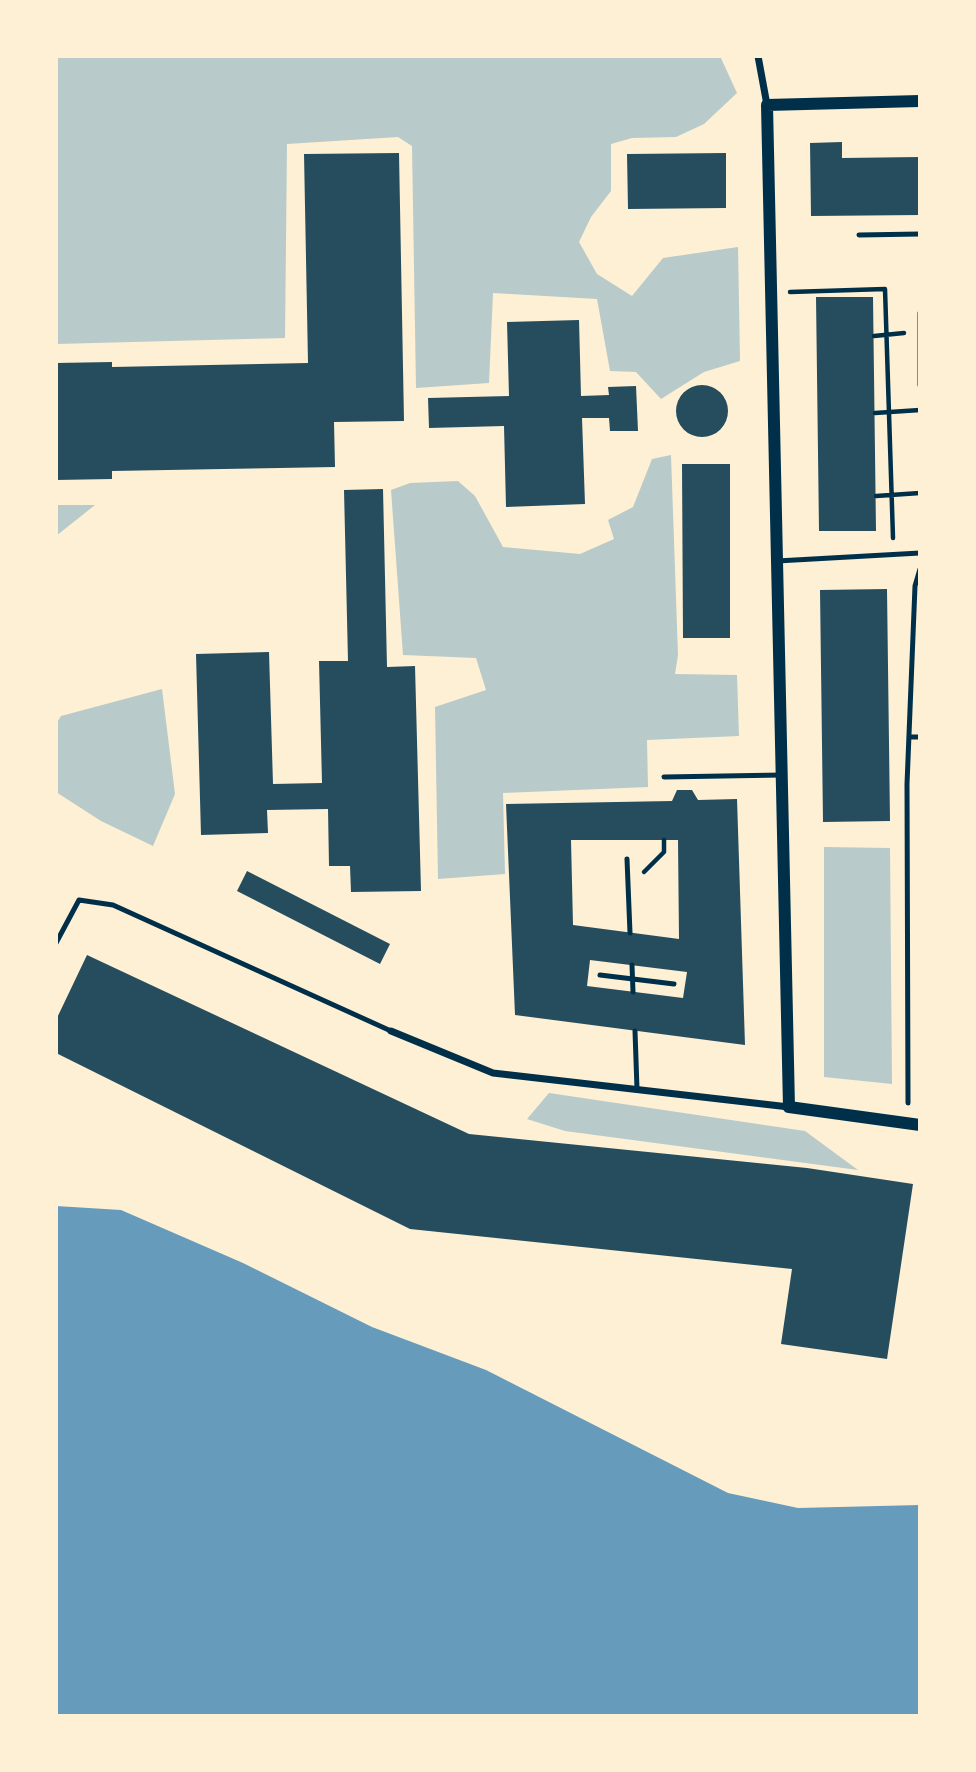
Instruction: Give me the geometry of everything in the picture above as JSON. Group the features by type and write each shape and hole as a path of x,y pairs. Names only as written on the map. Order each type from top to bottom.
{"street":[{"path":"758,56 767,104 789,1107"},
{"path":"767,104 920,101"},
{"path":"391,1031 494,1073 920,1125"}],"lane":[{"path":"859,235 920,234"},
{"path":"920,313 920,385"},
{"path":"777,561 920,553"},
{"path":"908,1104 909,737 920,569"},
{"path":"909,737 920,737"},
{"path":"664,777 782,775"},
{"path":"627,859 630,933"},
{"path":"56,943 79,900 113,905 391,1031"},
{"path":"632,965 633,992"},
{"path":"600,975 674,984"},
{"path":"635,1031 637,1089"}],"path":[{"path":"771,293 885,289 894,555"},
{"path":"874,336 918,332"},
{"path":"874,413 920,410"},
{"path":"876,496 920,493"},
{"path":"629,888 664,852 664,840"}],"shaded area":[{"path":"56,56 720,56 737,93 704,124 676,137 632,138 611,144 611,191 591,217 579,242 597,274 632,296 663,258 738,247 740,361 704,372 661,399 636,372 610,371 597,299 493,293 489,383 416,388 412,146 398,137 287,144 285,338 56,344"},
{"path":"671,455 678,655 675,674 737,675 739,736 647,740 648,787 503,793 505,874 438,879 435,707 486,690 476,658 403,655 391,490 410,483 458,481 475,496 503,547 580,554 614,539 608,520 633,507 652,459"},
{"path":"56,505 95,505 56,536"},
{"path":"162,689 175,794 153,846 101,821 56,792 56,724 61,716"},
{"path":"824,847 890,848 892,1084 824,1077"},
{"path":"549,1093 805,1131 858,1170 565,1131 527,1119"}],"water":[{"path":"56,1206 121,1210 243,1263 372,1327 486,1370 728,1493 798,1508 920,1505 920,1716 56,1716"}],"building":[{"path":"842,142 842,158 920,157 920,215 811,216 810,143"},
{"path":"399,153 404,421 334,422 335,467 112,471 112,479 56,480 56,363 112,362 112,367 308,363 304,154"},
{"path":"726,153 726,208 628,209 627,154"},
{"path":"816,297 873,297 876,531 819,531"},
{"path":"579,320 581,396 609,395 608,387 636,386 638,431 610,431 609,418 582,418 585,504 506,507 504,426 429,428 428,398 509,396 507,322"},
{"path":"702,385 712,387 720,393 726,401 726,421 720,429 712,435 702,437 692,435 684,429 678,421 676,411 678,401 684,393 692,387"},
{"path":"682,464 730,464 730,638 683,638"},
{"path":"383,489 387,667 415,666 421,891 351,892 350,866 329,866 328,809 267,810 268,833 201,835 196,654 269,652 273,784 322,783 319,661 348,661 344,490"},
{"path":"887,589 890,821 823,822 820,590"},
{"path":"677,790 692,790 698,800 737,799 745,1045 515,1015 506,804 672,801","holes":["571,840 678,840 679,939 573,925","590,960 687,972 683,998 587,986"]},
{"path":"247,871 390,944 380,964 237,891"},
{"path":"87,955 469,1134 807,1168 913,1184 887,1359 781,1344 792,1269 410,1229 56,1053 56,1020"}]}
